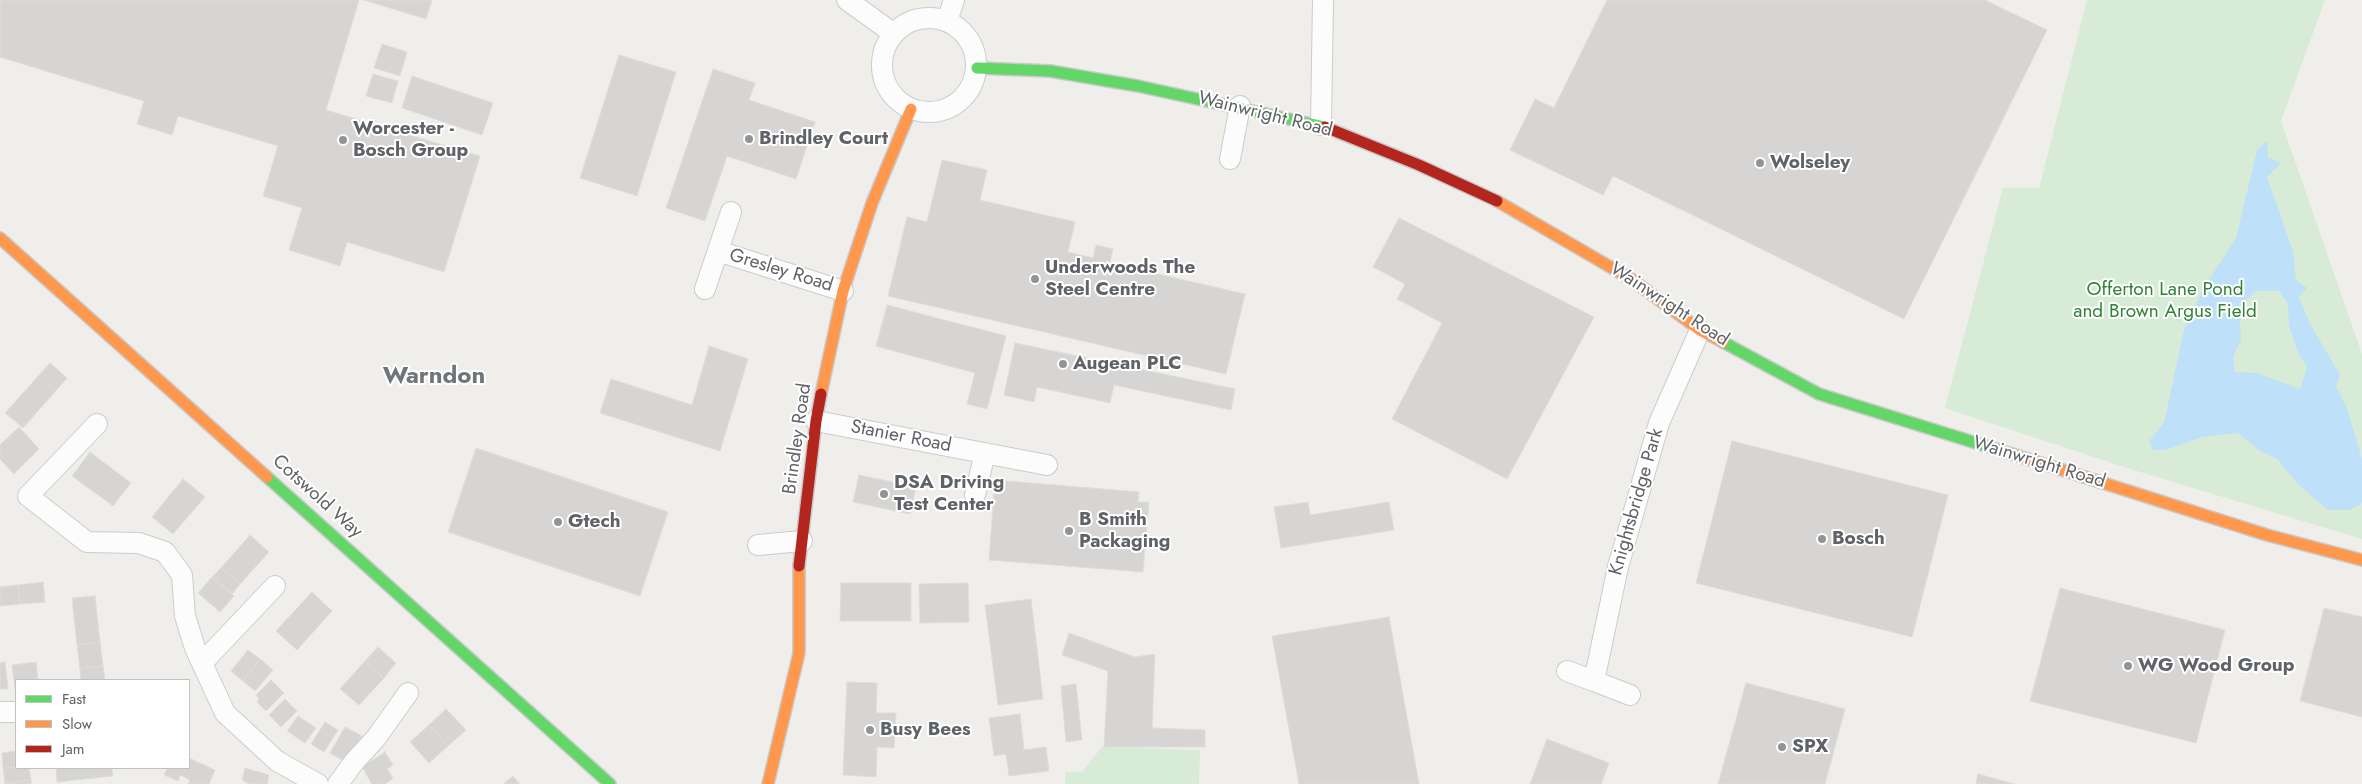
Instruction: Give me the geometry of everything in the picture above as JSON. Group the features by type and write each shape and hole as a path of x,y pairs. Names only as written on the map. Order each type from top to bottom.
{"street":[{"path":"847,0 894,34"},
{"path":"947,22 954,0"},
{"path":"1321,125 1322,0"},
{"path":"933,18 947,22 960,29 969,40 975,54 976,68 973,83 965,96 954,105 940,111 926,112 911,109 899,101 889,90 884,76 884,54 894,34 905,25 918,20 933,18"},
{"name":"Wainwright Road","path":"976,68 1050,71 1240,106 1321,125 1419,164 1514,209 1631,279 1700,330 1819,394 2267,535 2362,560"},
{"path":"1230,159 1240,106"},
{"name":"Brindley Road","path":"768,784 800,653 800,566 816,422 843,291 872,203 911,109"},
{"name":"Gresley Road","path":"705,289 731,212"},
{"name":"Cotswold Way","path":"0,238 610,784"},
{"name":"Gresley Road","path":"718,251 843,291"},
{"name":"Knightsbridge Park","path":"1594,681 1618,567 1659,423 1700,330"},
{"name":"Stanier Road","path":"816,422 1047,465"},
{"path":"97,424 28,496 87,542 139,543 165,552 182,575 185,616 202,663 225,713 277,761 305,781"},
{"path":"975,496 985,453"},
{"path":"758,546 802,541"},
{"path":"202,663 275,586"},
{"path":"1567,671 1630,695"},
{"path":"338,784 354,762 376,738 408,692"},
{"path":"0,712 15,712"}],"green space":[{"name":"Offerton Lane Pond and Brown Argus Field","path":"2087,0 2325,0 2281,121 2362,354 2362,539 2127,468 1945,408 2003,188 2039,188"},
{"path":"1102,747 1200,750 1199,784 1065,784 1065,772 1082,772"}],"water":[{"path":"2267,141 2268,158 2281,163 2267,177 2293,251 2296,280 2307,288 2299,297 2310,324 2340,375 2336,387 2347,408 2362,459 2362,503 2350,510 2328,510 2298,484 2277,459 2260,451 2238,433 2202,437 2165,450 2153,450 2149,441 2164,423 2184,330 2203,289 2236,238 2257,150","holes":["2256,291 2279,291 2288,304 2289,326 2297,350 2307,367 2300,389 2257,373 2235,372 2233,357 2241,340 2240,321 2245,301"]}],"building":[{"name":"Worcester - Bosch Group","path":"0,0 359,0 326,110 480,156 444,272 347,242 340,266 289,250 302,208 263,196 278,146 178,116 172,135 137,124 144,101 0,57"},
{"path":"364,0 432,0 426,19"},
{"name":"Wolseley","path":"1607,0 1985,0 2047,30 1904,319 1613,176 1603,195 1510,150 1535,99 1554,108"},
{"path":"382,44 407,52 400,76 374,68"},
{"path":"619,55 676,72 637,196 580,178"},
{"name":"Brindley Court","path":"713,69 755,83 749,100 815,122 796,179 727,156 705,221 666,208"},
{"path":"373,74 398,81 392,103 366,96"},
{"path":"412,76 493,103 482,135 402,108"},
{"name":"Underwoods The Steel Centre","path":"942,160 987,170 980,200 1075,222 1068,252 1093,258 1096,245 1113,249 1110,263 1245,294 1226,374 888,296 907,217 927,222"},
{"path":"1399,218 1594,317 1507,479 1392,419 1442,323 1397,299 1405,284 1373,267"},
{"path":"887,305 1006,336 987,409 967,404 975,373 876,346"},
{"name":"Augean PLC","path":"1015,343 1235,389 1231,410 1114,385 1110,403 1037,387 1034,402 1004,395"},
{"path":"709,346 748,359 720,451 600,413 611,379 692,405"},
{"path":"50,363 67,378 23,428 5,413"},
{"path":"19,427 39,449 14,474 0,459 0,445"},
{"name":"Bosch","path":"1732,441 1948,495 1912,637 1696,583"},
{"name":"Gtech","path":"476,448 668,512 640,596 448,532"},
{"path":"90,452 131,483 113,506 72,476"},
{"name":"DSA Driving Test Center","path":"859,475 916,487 910,514 853,502"},
{"path":"183,479 205,497 173,534 152,517"},
{"name":"B Smith Packaging","path":"995,480 1139,492 1138,502 1149,502 1143,572 989,560"},
{"path":"1308,502 1310,515 1389,502 1394,530 1281,548 1274,507"},
{"path":"250,535 269,552 240,584 221,568"},
{"path":"221,568 240,584 232,594 212,577"},
{"path":"212,577 234,596 220,612 198,593"},
{"path":"43,582 45,602 20,604 18,585"},
{"path":"841,583 911,583 911,621 840,621"},
{"path":"968,583 969,622 920,623 919,584"},
{"path":"18,585 20,604 0,606 0,587"},
{"name":"WG Wood Group","path":"2060,588 2225,630 2196,743 2030,701"},
{"path":"312,592 332,611 297,650 276,631"},
{"path":"95,596 100,642 77,645 72,598"},
{"path":"1031,599 1043,699 998,705 985,605"},
{"path":"2324,608 2362,617 2362,717 2300,701"},
{"path":"1389,617 1419,784 1299,784 1272,636"},
{"path":"1069,633 1135,657 1155,654 1152,728 1205,730 1205,747 1104,747 1108,671 1062,655"},
{"path":"100,642 103,666 80,669 77,645"},
{"path":"378,647 396,663 384,678 365,661"},
{"path":"248,650 260,659 243,681 231,671"},
{"path":"260,659 273,670 255,691 243,681"},
{"path":"365,661 384,678 359,705 340,689"},
{"path":"5,662 8,689 0,689 0,663"},
{"path":"36,662 38,679 15,679 15,689 12,665"},
{"path":"103,666 105,679 81,679 80,669"},
{"path":"271,680 284,693 266,711 257,702 259,699 256,695"},
{"name":"Busy Bees","path":"847,682 877,683 876,713 896,713 894,748 877,747 876,777 843,775"},
{"name":"SPX","path":"1746,683 1845,709 1825,784 1718,784"},
{"path":"1076,684 1082,740 1066,742 1061,686"},
{"path":"285,699 297,711 281,727 269,715"},
{"path":"446,709 466,730 448,746 429,725"},
{"path":"1020,714 1024,750 1046,747 1049,771 1009,776 1006,754 994,756 989,718"},
{"path":"298,716 316,728 305,743 287,731"},
{"path":"325,722 338,730 324,752 311,744"},
{"path":"429,725 448,746 429,763 410,742"},
{"path":"345,727 362,736 347,763 330,753"},
{"path":"1547,739 1609,763 1601,784 1530,784"},
{"path":"15,751 15,767 3,768 2,753"},
{"path":"385,752 393,765 387,769 393,778 385,784 372,784 362,767"},
{"path":"190,758 215,770 209,784 188,784 190,780 180,775 178,781 164,775 167,769 190,769"},
{"path":"3,768 29,769 31,780 5,783"},
{"path":"245,768 269,775 267,784 250,784 242,780"},
{"path":"56,769 112,769 113,776 57,782"},
{"path":"1978,774 2015,784 1976,784"},
{"path":"513,776 520,784 503,784"},
{"path":"31,780 31,784 5,784 5,783"}],"traffic: fast":[{"path":"977,68 1050,71 1138,86 1325,127"},
{"path":"1723,342 1819,394 2018,456"},
{"path":"267,477 610,784"}],"traffic: slow":[{"path":"821,394 843,291 872,203 911,109"},
{"path":"1497,201 1631,279 1700,330 1723,342"},
{"path":"0,238 267,477"},
{"path":"2018,456 2267,535 2362,560"},
{"path":"768,784 799,653 799,566"}],"traffic: jam":[{"path":"1325,127 1419,165 1497,201"},
{"path":"799,566 816,421 821,394"}],"place":[{"name":"Brindley Court","path":"749,139"},
{"name":"Worcester - Bosch Group","path":"343,140"},
{"name":"Wolseley","path":"1760,163"},
{"name":"Underwoods The Steel Centre","path":"1035,279"},
{"name":"Augean PLC","path":"1063,364"},
{"name":"DSA Driving Test Center","path":"884,494"},
{"name":"Gtech","path":"558,522"},
{"name":"B Smith Packaging","path":"1069,531"},
{"name":"Bosch","path":"1822,539"},
{"name":"WG Wood Group","path":"2128,666"},
{"name":"Busy Bees","path":"870,730"},
{"name":"SPX","path":"1782,747"}],"district":[{"name":"Warndon","path":"434,377"}]}
